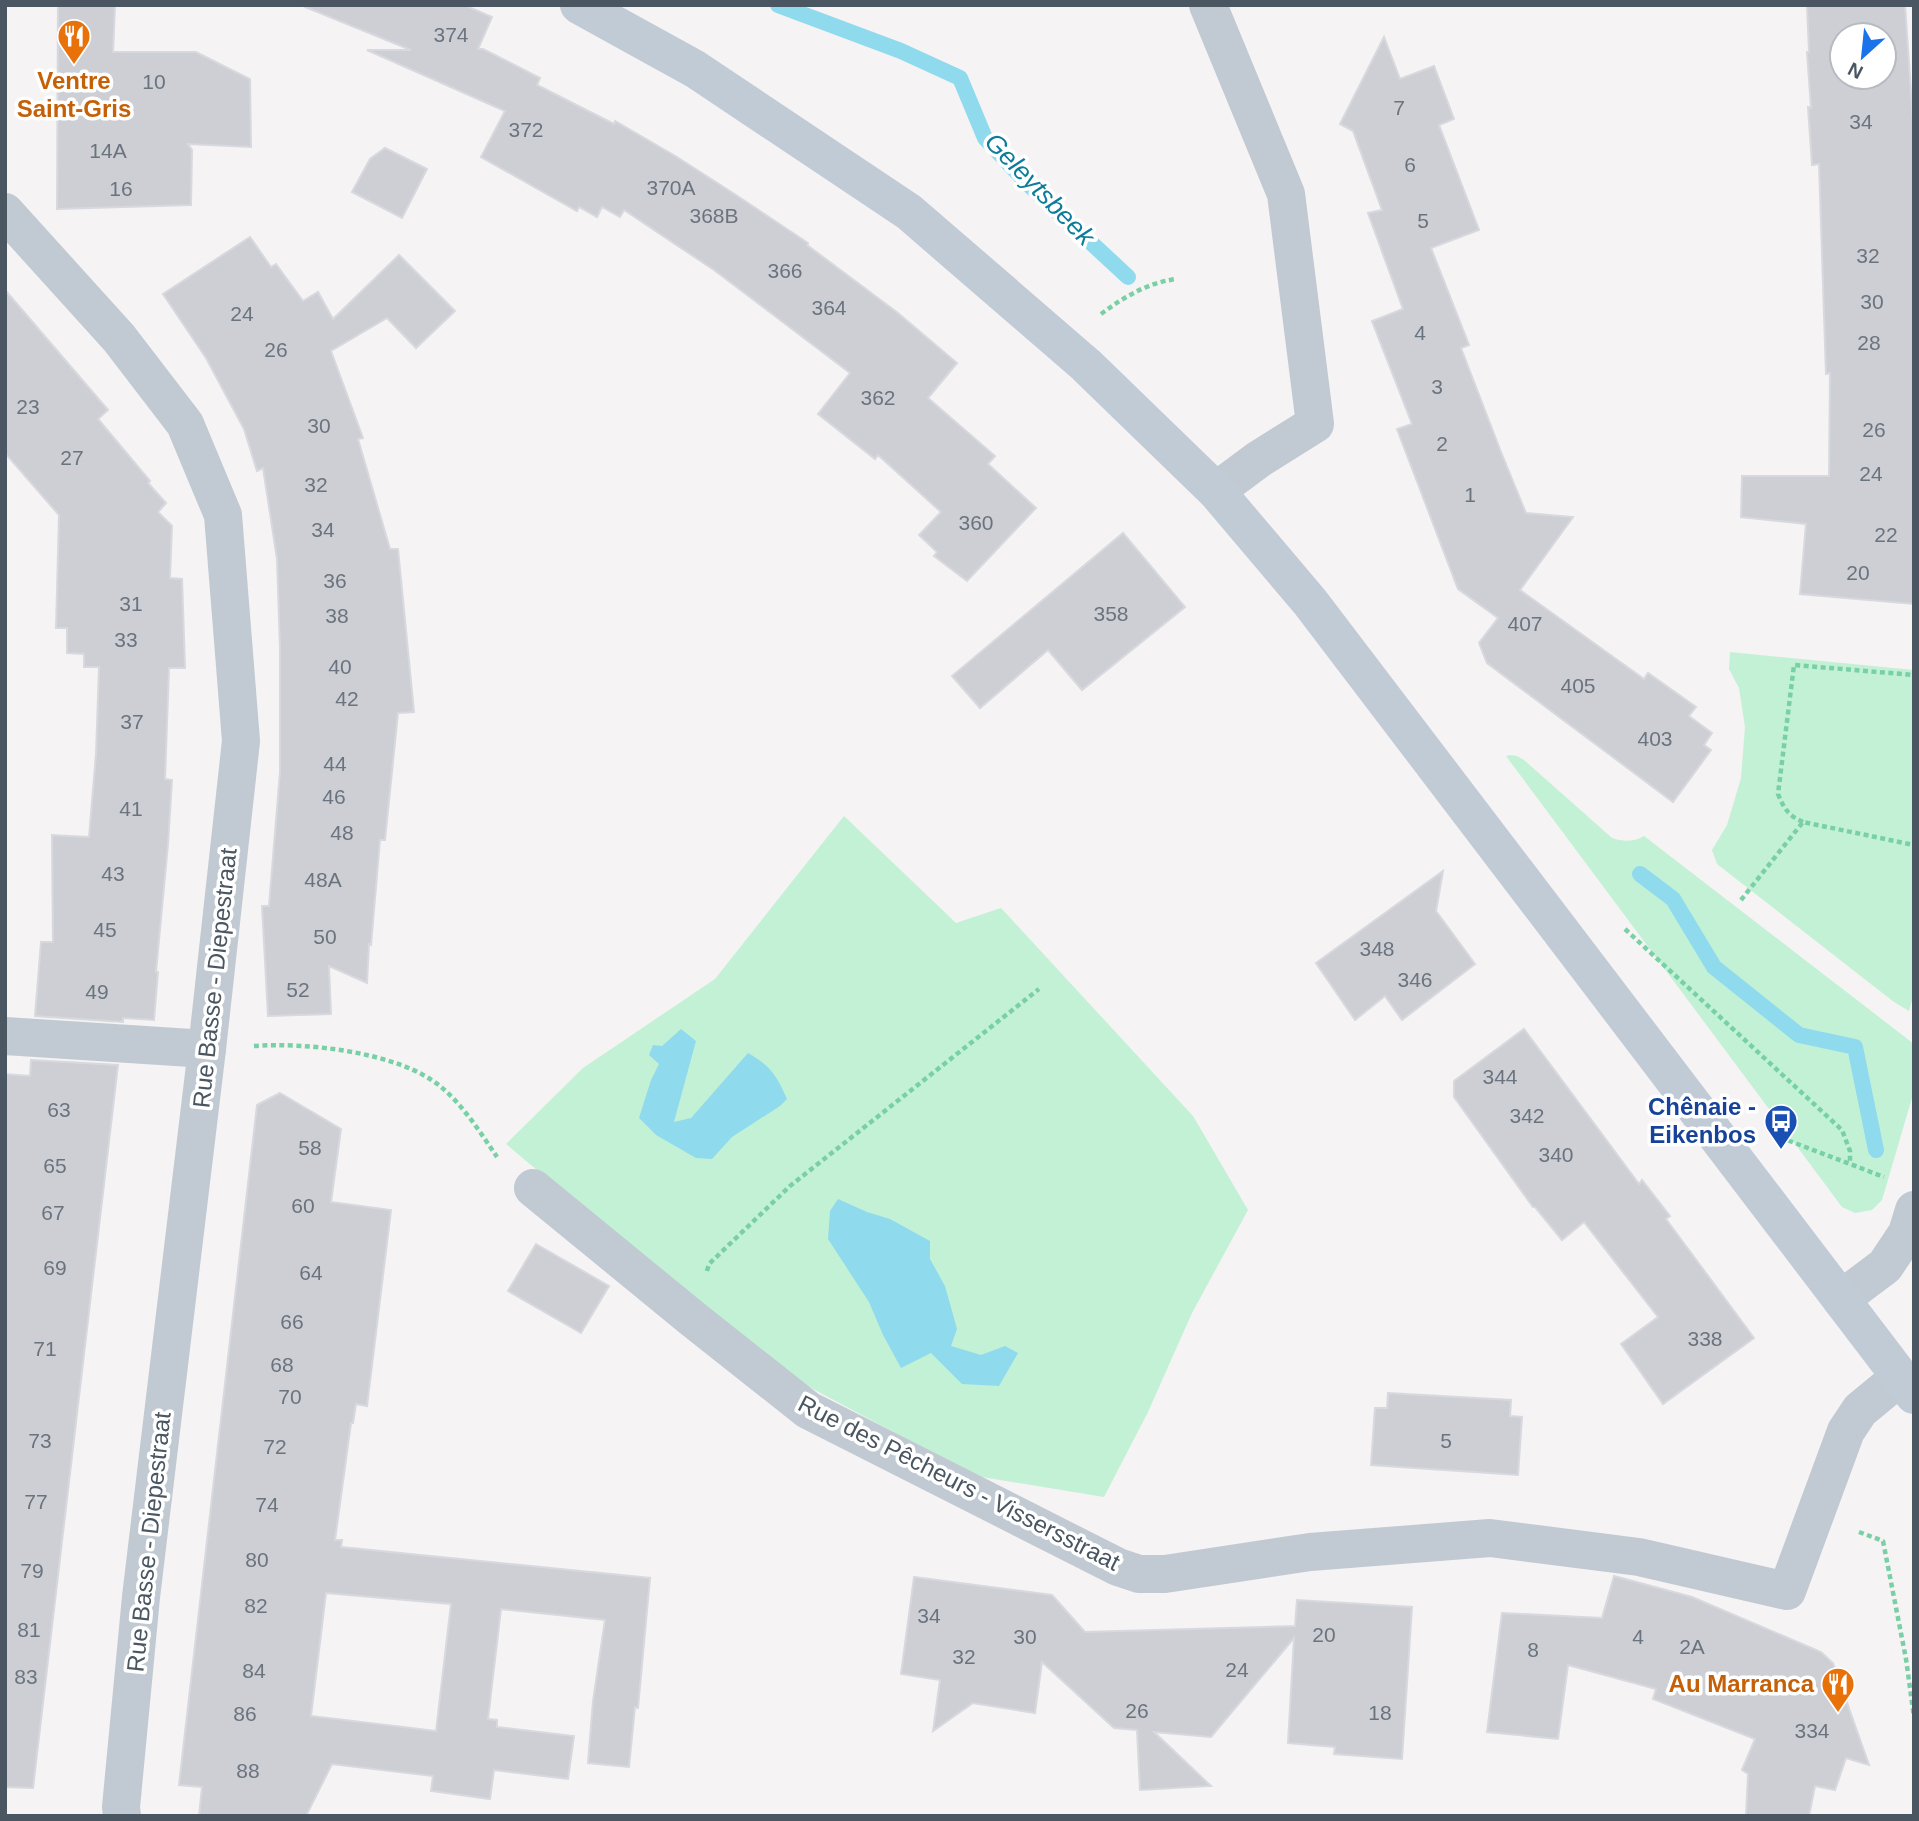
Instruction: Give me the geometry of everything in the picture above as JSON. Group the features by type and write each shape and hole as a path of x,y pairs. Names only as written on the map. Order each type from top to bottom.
{"main road":[{"path":"579,5 695,69 909,212 1086,365 1216,491 1310,602 1907,1386"}],"street":[{"path":"1208,5 1286,194 1315,424 1259,459 1216,491"},
{"name":"Rue Basse - Diepestraat","path":"5,212 119,338 185,424 223,515 241,741 141,1597 121,1816"},
{"path":"5,1036 207,1049"},
{"name":"Rue des Pêcheurs - Vissersstraat","path":"533,1188 808,1410 1118,1567 1139,1574 1165,1574 1310,1552 1490,1538 1639,1557 1787,1591 1815,1516"},
{"path":"1841,1299 1885,1266 1907,1233 1904,1195"},
{"path":"1815,1516 1846,1431 1860,1410 1907,1386"}],"path":[{"path":"1101,314 1125,296 1159,281 1176,279"},
{"path":"1914,675 1794,665 1778,794 1791,817 1803,822 1914,845"},
{"path":"1741,900 1803,822"},
{"path":"1625,929 1842,1130 1850,1151 1850,1164"},
{"path":"693,1319 709,1264 790,1186 1039,989"},
{"path":"207,1049 266,1045 321,1048 369,1055 407,1067 439,1085 464,1111 497,1157 533,1188"},
{"path":"1774,1149 1787,1140 1850,1164 1904,1195"},
{"path":"1815,1516 1883,1541 1906,1659 1914,1717"}],"green space":[{"path":"1730,652 1914,670 1914,993 1909,1011 1717,864 1712,850 1727,825 1741,778 1745,727 1739,688 1729,669"},
{"path":"1506,756 1524,760 1612,838 1628,841 1644,836 1914,1044 1914,1091 1882,1200 1872,1210 1855,1213 1842,1207"},
{"path":"844,816 956,923 1001,908 1193,1116 1248,1210 1192,1313 1148,1412 1104,1497 976,1476 785,1374 506,1144 583,1068 715,979"}],"water":[{"path":"681,1029 696,1041 674,1122 691,1118 748,1053 772,1072 787,1099 732,1137 712,1159 696,1158 656,1135 639,1118 659,1064 649,1055 653,1045 662,1046"},
{"path":"838,1199 890,1219 930,1241 930,1259 945,1286 957,1329 951,1346 981,1355 1005,1346 1018,1353 999,1386 962,1384 931,1353 901,1368 869,1302 828,1239 830,1211"}],"building":[{"path":"58,5 115,5 113,52 196,52 250,79 251,147 188,144 192,150 191,205 57,209"},
{"path":"464,5 492,17 478,49 483,49 540,78 537,85 614,124 615,121 733,193 808,243 807,245 898,313 957,363 928,398 995,456 988,464 1036,508 967,581 934,556 937,552 919,535 941,512 878,455 875,459 818,414 850,373 714,270 624,210 620,217 602,207 597,217 579,207 577,211 481,157 505,111 367,50 411,50 305,7"},
{"path":"1807,5 1905,5 1914,136 1914,604 1800,594 1806,524 1741,517 1742,476 1829,476 1830,373 1826,374 1819,164 1812,165"},
{"path":"1384,37 1400,79 1434,66 1454,119 1439,125 1479,230 1431,248 1469,345 1461,348 1501,452 1526,513 1573,517 1520,590 1644,679 1648,673 1696,707 1689,716 1712,733 1704,745 1711,750 1673,802 1487,663 1479,643 1498,618 1458,589 1397,429 1412,424 1372,321 1403,309 1368,213 1382,210 1353,131 1340,124"},
{"path":"385,148 427,169 402,218 352,192 370,159"},
{"path":"250,237 271,267 276,264 303,301 318,292 333,319 399,255 455,311 416,348 387,318 331,351 363,438 358,439 390,549 398,549 414,712 398,713 385,840 380,840 367,983 329,966 331,1014 268,1016 262,906 269,906 280,772 277,559 263,468 257,471 244,429 206,358 163,294"},
{"path":"5,290 108,410 98,419 166,503 158,512 172,526 170,578 182,579 185,668 169,668 165,779 172,780 154,1020 123,1018 123,1022 35,1016 41,942 53,942 52,835 89,837 96,754 99,667 84,667 84,654 67,653 67,628 56,628 59,515 5,453"},
{"path":"1123,533 1185,607 1082,690 1048,650 980,708 952,676"},
{"path":"1443,871 1436,911 1475,964 1402,1020 1385,996 1355,1020 1316,963"},
{"path":"1524,1029 1639,1184 1642,1180 1670,1216 1666,1219 1754,1338 1663,1404 1621,1344 1658,1317 1584,1222 1562,1240 1533,1207 1454,1097 1454,1081"},
{"path":"31,1060 118,1065 33,1788 5,1787 5,1074 30,1076"},
{"path":"280,1093 341,1129 331,1202 391,1210 367,1406 356,1404 351,1423 335,1540 342,1540 341,1547 650,1578 638,1708 635,1707 629,1767 588,1763 593,1701 605,1620 501,1609 488,1719 497,1720 497,1727 574,1736 568,1779 494,1770 490,1799 431,1791 433,1776 332,1764 306,1816 199,1816 202,1787 179,1785 257,1105","holes":["326,1593 451,1604 436,1731 311,1716"]},
{"path":"536,1244 609,1286 581,1333 508,1291"},
{"path":"1388,1393 1511,1400 1510,1416 1522,1417 1518,1475 1371,1465 1375,1408 1387,1408"},
{"path":"1614,1576 1692,1597 1821,1652 1833,1663 1869,1765 1846,1758 1835,1790 1815,1786 1809,1816 1746,1816 1748,1774 1742,1770 1755,1739 1653,1699 1656,1689 1568,1665 1558,1739 1487,1732 1502,1613 1602,1618"},
{"path":"914,1577 1052,1595 1085,1632 1295,1626 1297,1600 1412,1607 1402,1759 1334,1754 1335,1747 1288,1743 1294,1638 1211,1737 1154,1732 1211,1786 1140,1790 1137,1730 1114,1728 1042,1662 1035,1713 973,1703 933,1731 940,1680 901,1674"}],"waterway":[{"name":"Geleytsbeek","path":"778,5 901,51 960,78 985,138 1030,186 1128,277"},
{"name":"Geleytsbeek","path":"1640,874 1673,899 1714,967 1799,1035 1855,1047 1876,1150"}],"place":[{"name":"Ventre Saint-Gris","path":"74,66"},
{"name":"Chênaie - Eikenbos","path":"1781,1151"},
{"name":"Au Marranca","path":"1838,1714"}]}
